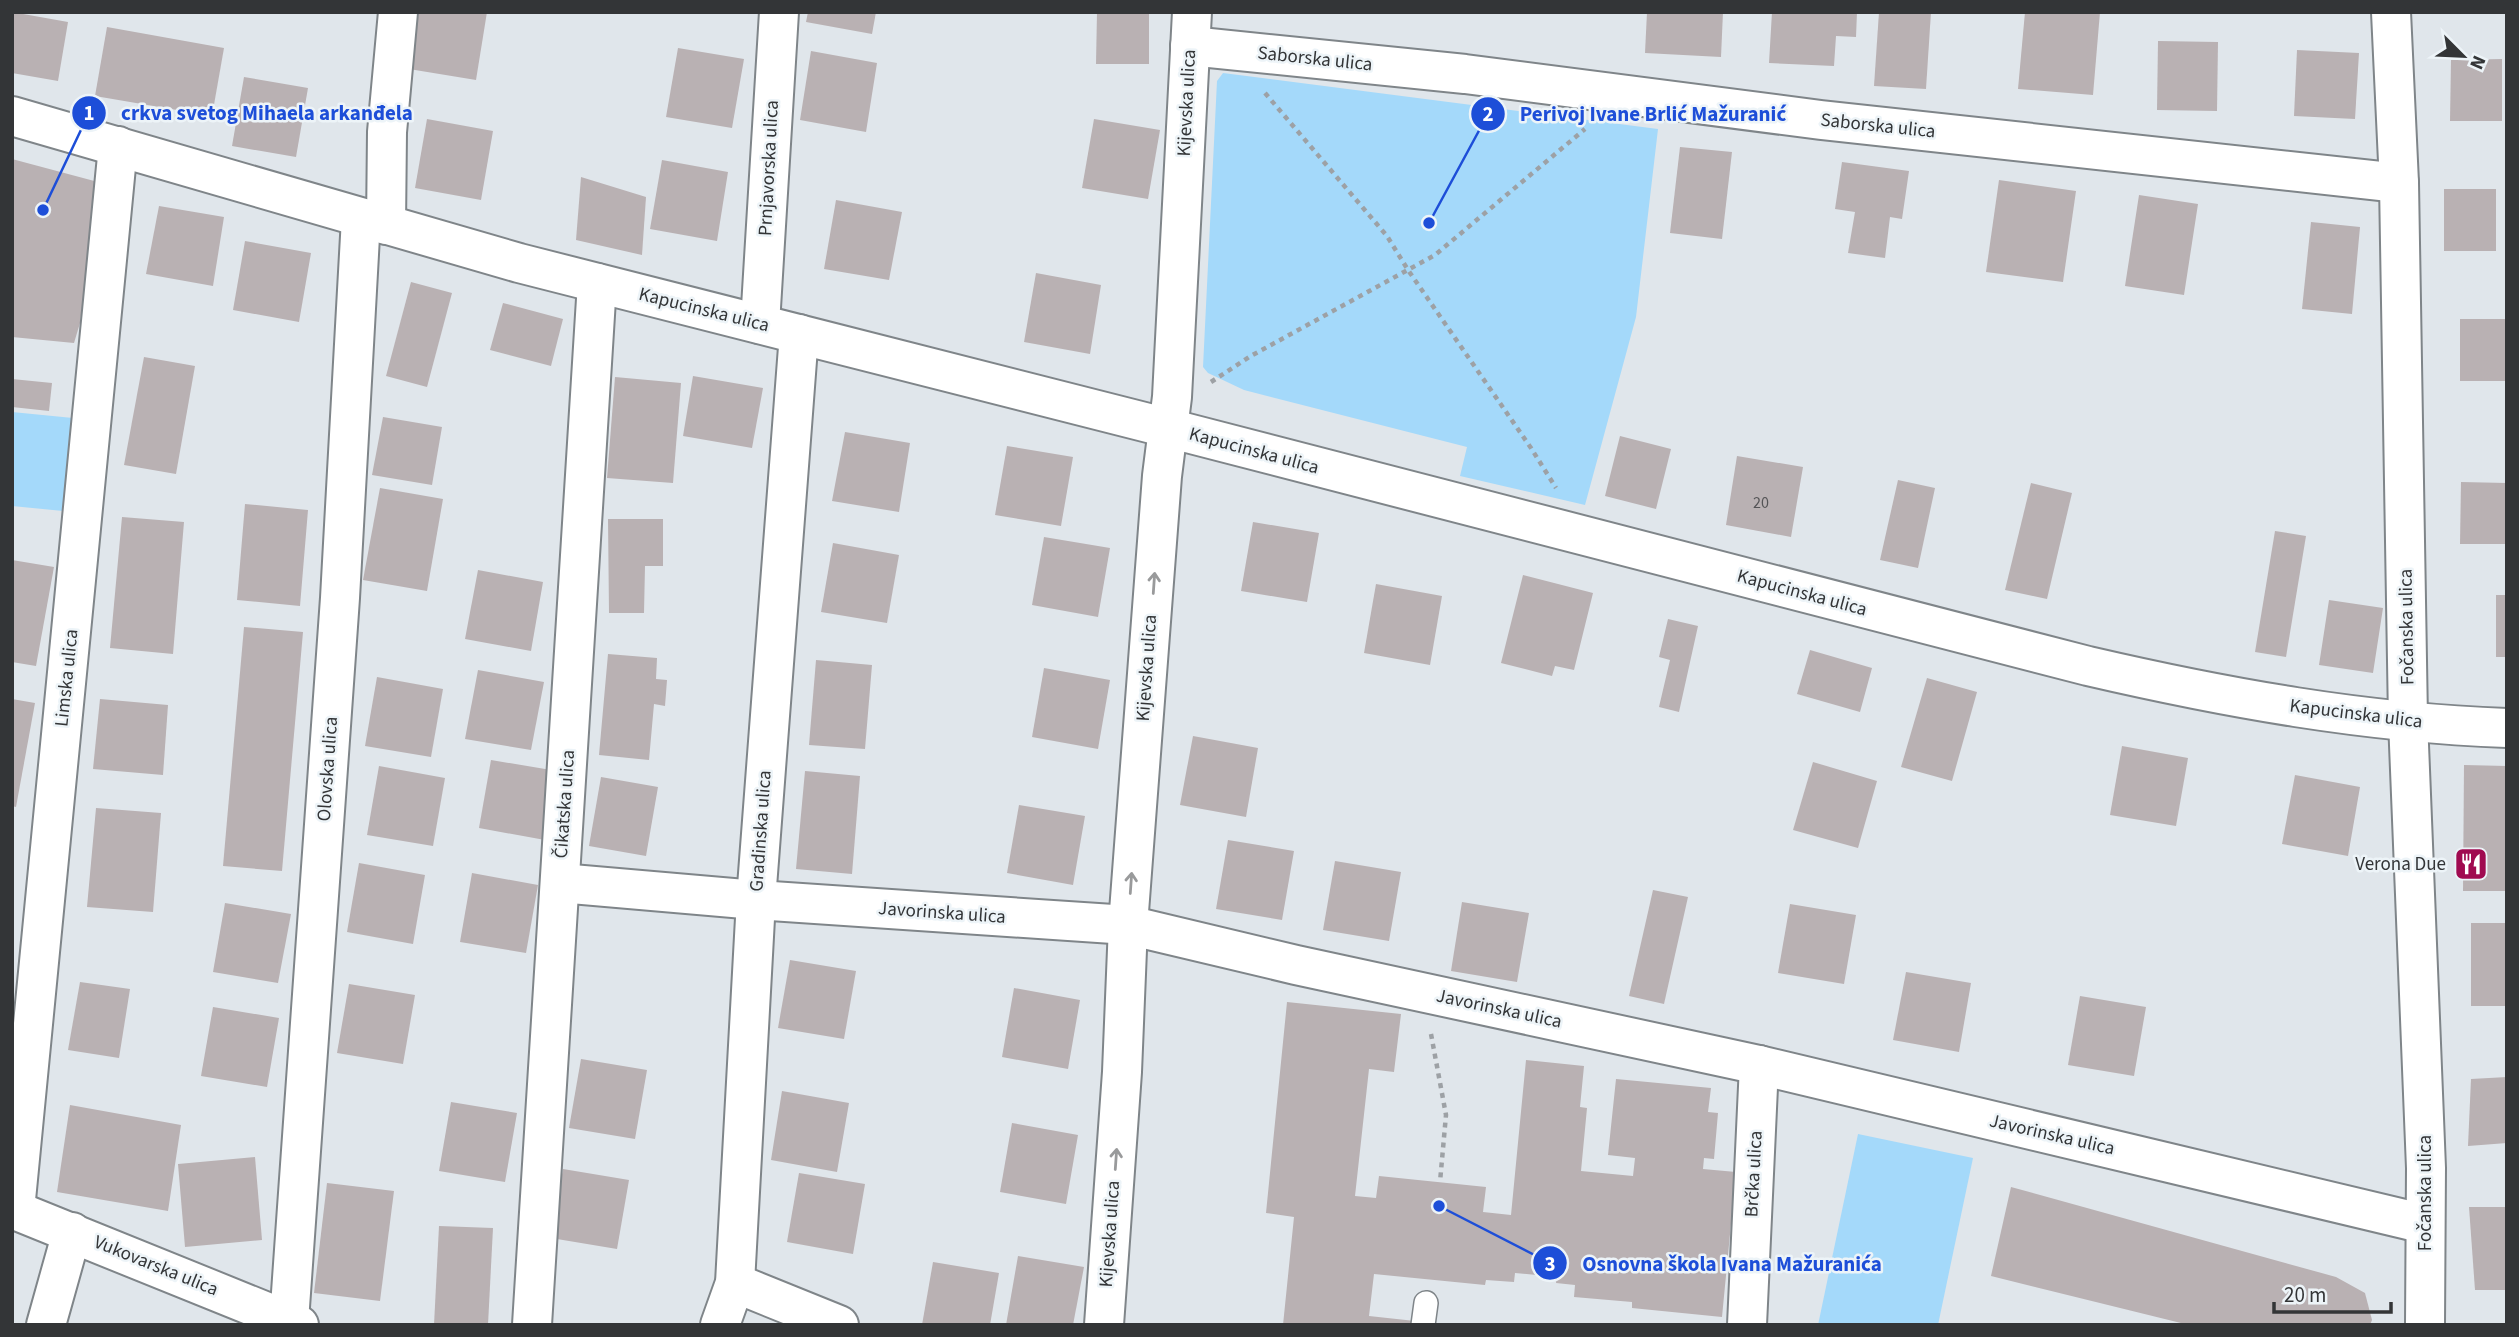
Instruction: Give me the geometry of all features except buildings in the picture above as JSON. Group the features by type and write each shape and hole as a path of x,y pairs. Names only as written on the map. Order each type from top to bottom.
{"street":[{"name":"Olovska ulica","path":"294,1323 339,611 374,221 387,132 398,12"},
{"name":"Prnjavorska ulica","path":"760,324 779,12"},
{"name":"Fočanska ulica","path":"2391,12 2399,183 2408,720 2426,1168 2425,1325"},
{"name":"Saborska ulica","path":"1191,29 1465,74 1835,122 2399,183"},
{"name":"Kijevska ulica","path":"1104,1325 1122,1072 1128,925 1162,476 1172,397 1191,29"},
{"name":"Kapucinska ulica","path":"12,116 597,284 1168,428 2088,666 2261,702 2408,720 2507,728"},
{"name":"Limska ulica","path":"14,1209 118,146"},
{"name":"Čikatska ulica","path":"532,1325 597,284"},
{"name":"Gradinska ulica","path":"720,1325 736,1283 756,900 799,334"},
{"name":"Javorinska ulica","path":"560,883 756,900 1128,925 1296,965 1759,1065 2425,1224"},
{"name":"Brčka ulica","path":"1747,1325 1759,1065"},
{"name":"Vukovarska ulica","path":"14,1209 294,1323"},
{"path":"46,1325 72,1232"},
{"path":"736,1283 839,1325"}],"path":[{"path":"1258,86 1387,236 1557,489"},
{"path":"1202,388 1249,357 1435,255 1593,122"},
{"path":"1429,1021 1446,1115 1440,1182"}],"shaded area":[{"path":"1223,73 1658,129 1636,317 1585,505 1460,476 1467,447 1244,390 1208,373 1203,367 1217,81"},
{"path":"12,412 73,418 63,511 12,506"},
{"path":"1858,1134 1973,1158 1938,1325 1818,1325"}],"place":[{"name":"crkva svetog Mihaela arkanđela","path":"43,210"},
{"name":"Perivoj Ivane Brlić Mažuranić","path":"1429,223"},
{"name":"Verona Due","path":"2471,864"},
{"name":"Osnovna škola Ivana Mažuranića","path":"1439,1206"}]}
